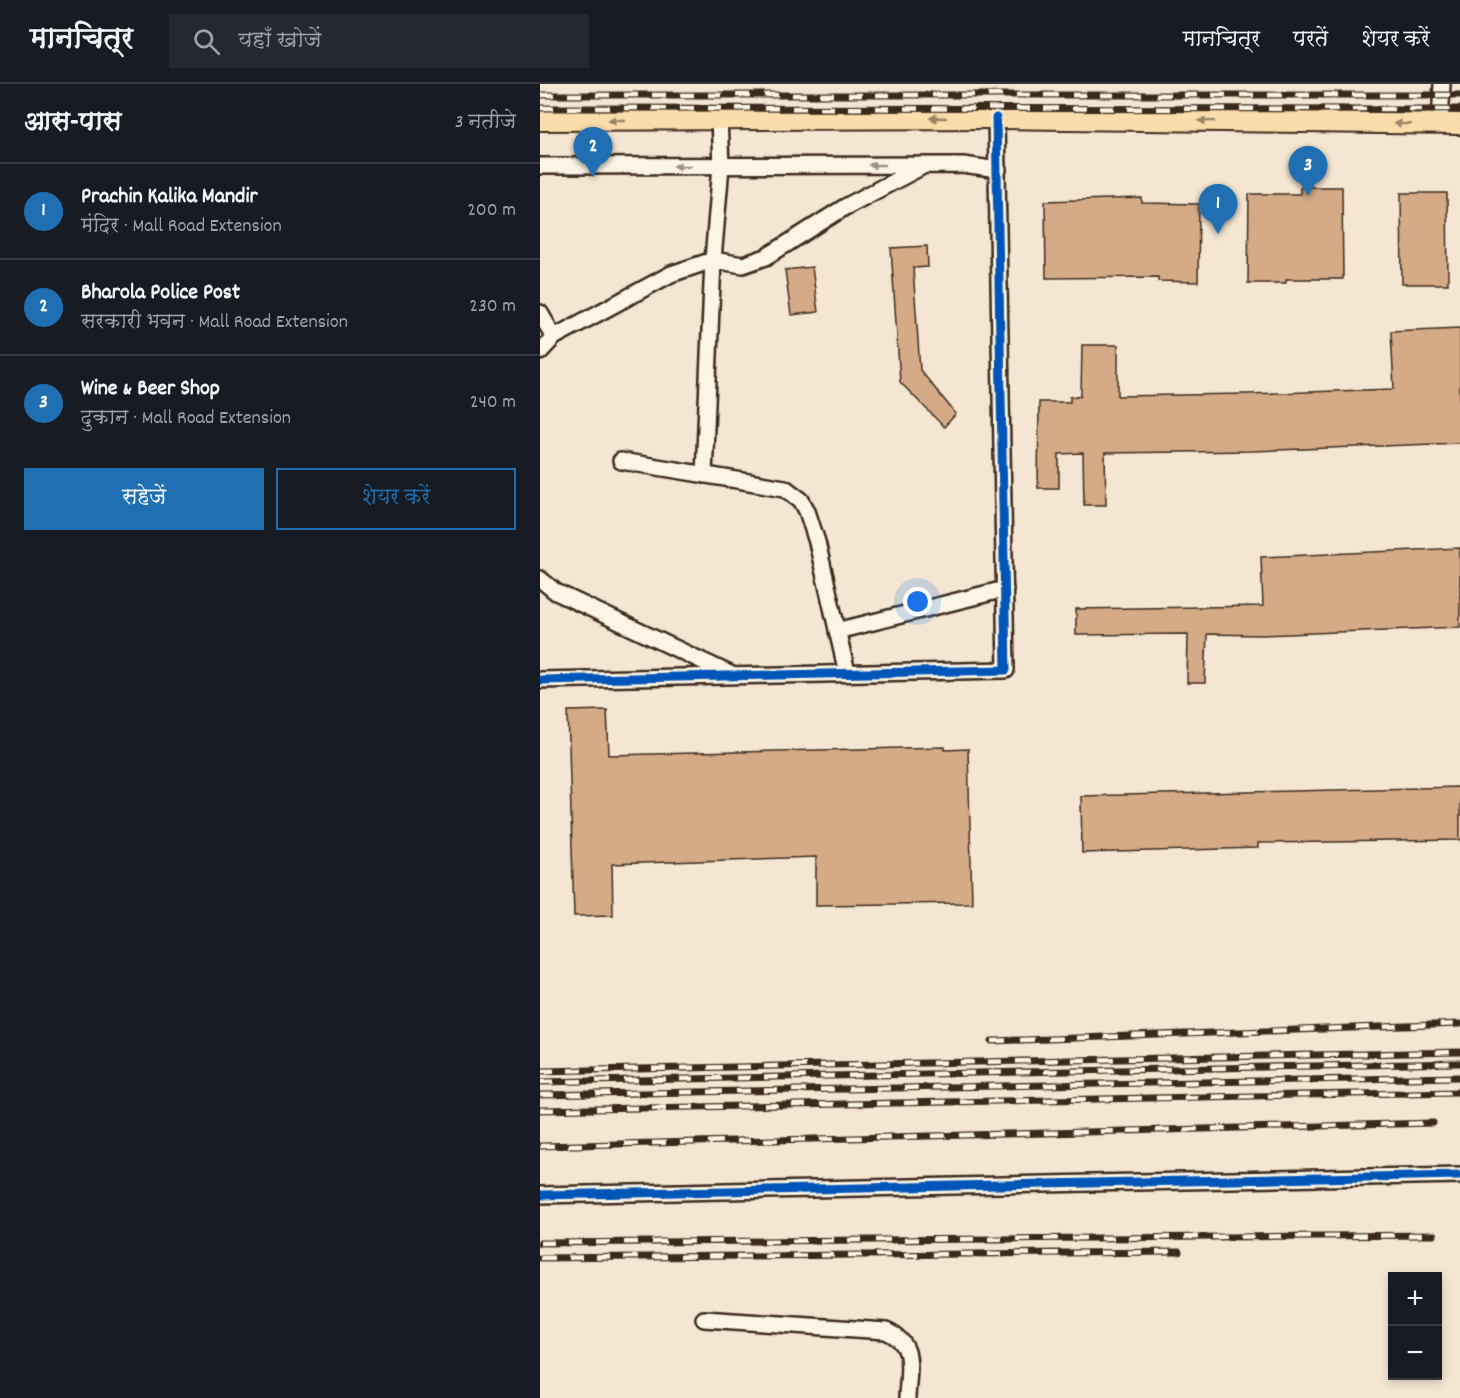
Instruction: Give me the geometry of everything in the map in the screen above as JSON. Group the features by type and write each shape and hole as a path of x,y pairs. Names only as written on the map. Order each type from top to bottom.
{"main road":[{"path":"540,120 996,118 1450,124"}],"street":[{"path":"1442,84 1450,124"},
{"path":"540,681 1006,670 996,118"},
{"path":"704,475 713,260 721,166 719,119"},
{"path":"540,352 554,337 671,274 713,260 743,265 766,257 845,207 926,165"},
{"path":"540,166 963,165 998,170"},
{"path":"540,313 554,337"},
{"path":"621,461 785,488 801,500 817,542 847,673"},
{"path":"540,579 556,592 734,676"},
{"path":"837,631 1005,589"},
{"path":"540,1195 1460,1175"},
{"path":"704,1319 886,1331 897,1336 904,1343 908,1353 907,1398"}],"building":[{"path":"1300,187 1342,187 1343,279 1286,279 1286,283 1248,283 1249,194 1300,194"},
{"path":"1401,193 1447,193 1448,284 1402,284"},
{"path":"1142,198 1142,203 1199,204 1198,282 1158,281 1158,277 1046,278 1045,201"},
{"path":"927,246 928,267 913,268 920,370 956,414 944,427 900,382 891,248"},
{"path":"812,267 818,312 791,315 785,270"},
{"path":"1460,328 1460,443 1253,451 1105,453 1106,505 1084,505 1083,453 1059,454 1059,488 1038,488 1039,402 1070,402 1070,397 1081,396 1082,345 1118,345 1118,396 1394,389 1391,331"},
{"path":"1460,548 1460,627 1261,635 1207,634 1205,683 1187,683 1188,634 1076,635 1076,609 1263,606 1261,557"},
{"path":"607,710 609,755 945,747 945,750 968,749 972,903 816,905 816,857 612,864 613,915 574,916 568,711"},
{"path":"1460,787 1460,840 1258,843 1258,848 1082,853 1081,796"}],"railway":[{"path":"540,95 1460,95"},
{"path":"540,108 1460,109"},
{"path":"992,1041 1460,1024"},
{"path":"540,1071 1460,1052"},
{"path":"540,1082 1460,1063"},
{"path":"540,1095 1460,1077"},
{"path":"540,1110 1460,1092"},
{"path":"540,1146 1433,1123"},
{"path":"540,1243 1434,1235"},
{"path":"540,1258 1179,1252"}],"cycle path":[{"path":"540,680 1006,670 996,118"},
{"path":"540,1195 1460,1175"}],"place":[{"name":"Bharola Police Post","path":"593,177"},
{"name":"Wine & Beer Shop","path":"1308,196"},
{"name":"Prachin Kalika Mandir","path":"1218,234"}]}
